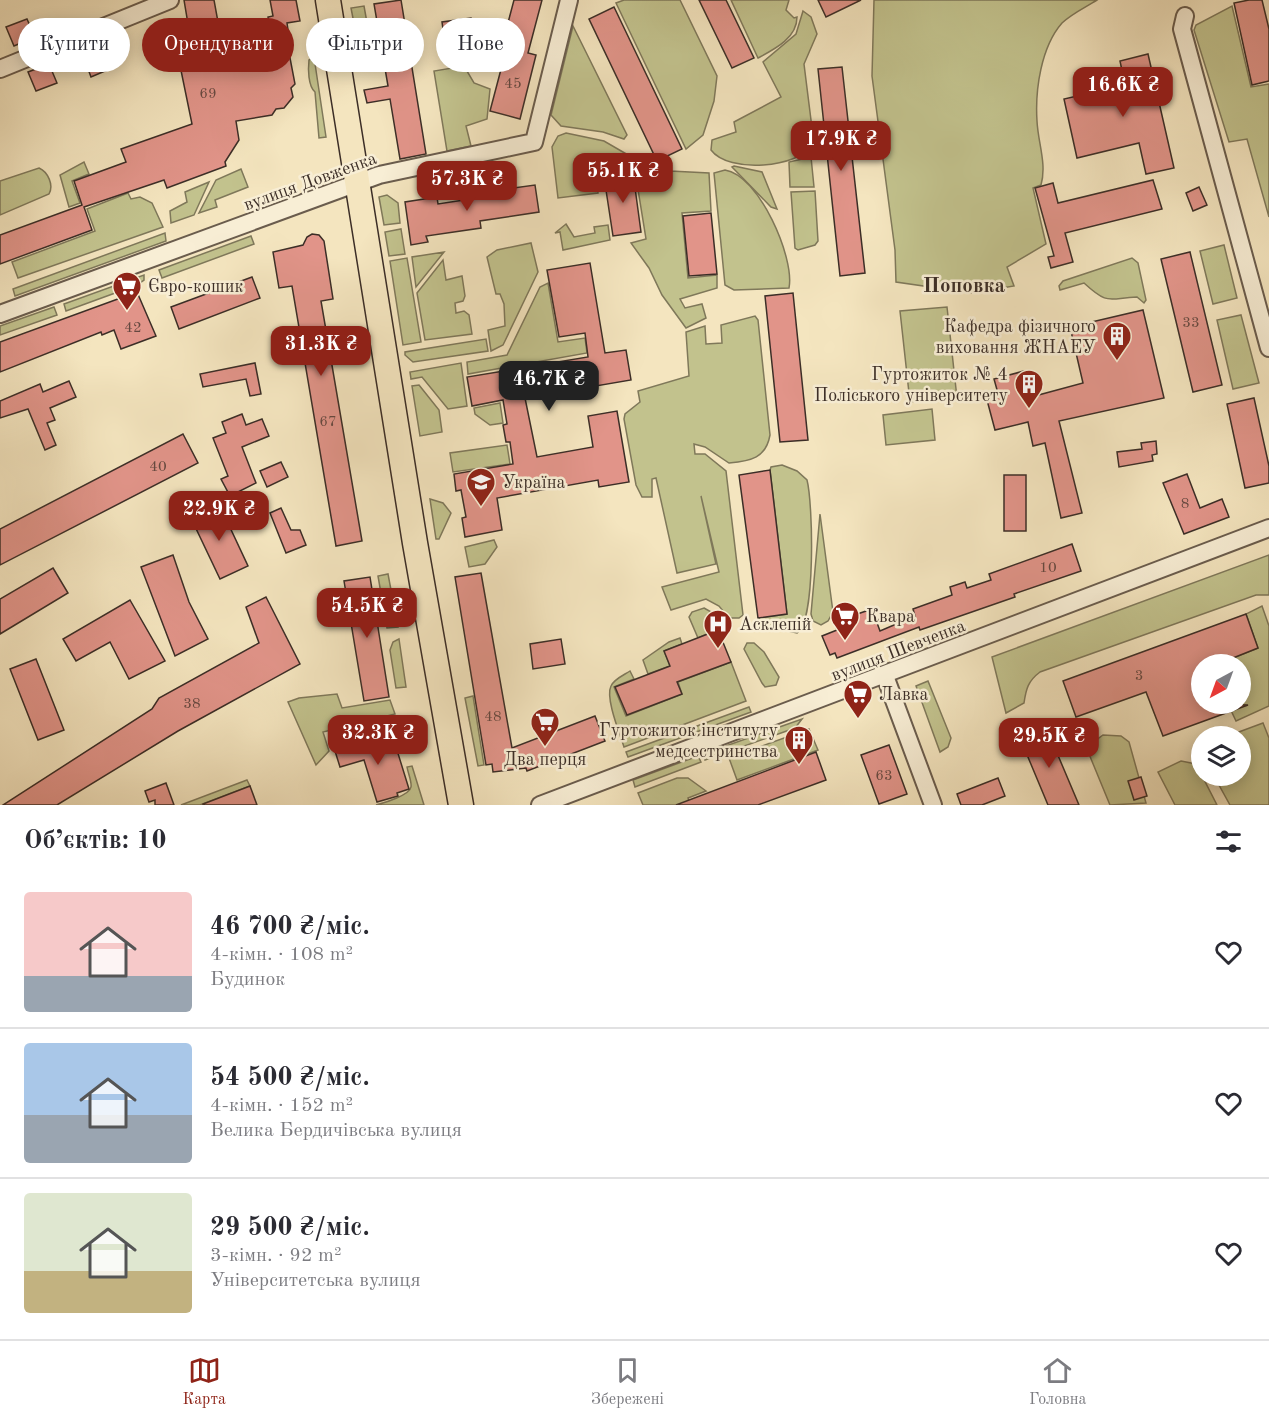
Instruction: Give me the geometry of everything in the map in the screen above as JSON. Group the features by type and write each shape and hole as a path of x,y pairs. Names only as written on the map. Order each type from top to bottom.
{"highway":[{"path":"317,0 461,805"},
{"path":"328,0 352,186 450,805"}],"street":[{"path":"0,69 170,0"},
{"name":"вулиця Довженка","path":"0,314 379,175 534,142 569,0"},
{"path":"1185,16 1182,29 1269,348"},
{"name":"вулиця Шевченка","path":"540,805 885,676 1269,528"},
{"path":"885,676 933,805"}],"green space":[{"path":"624,0 680,0 717,76 714,101 703,135 686,149 616,3"},
{"path":"731,0 789,0 786,10 794,18 797,17 793,31 784,42 758,58"},
{"path":"874,0 1097,0 1062,23 1044,56 1038,83 1037,109 1043,177 1041,185 1033,188 1046,244 1007,267 1014,286 972,293 896,282 895,250 872,76"},
{"path":"364,6 366,18 353,18 351,8"},
{"path":"1232,6 1251,87 1269,84 1269,217 1247,139 1229,142 1194,30 1196,25"},
{"path":"803,11 811,17 817,34 804,64 814,144 806,152 779,163 747,165 732,163 720,158 711,150 712,140 736,132 734,122 781,97 763,62 796,34"},
{"path":"573,26 627,135 624,139 603,132 561,126 551,115"},
{"path":"434,71 468,72 474,83 490,89 487,119 466,126 471,146 447,151"},
{"path":"309,72 316,72 326,137 319,138 315,92 310,82"},
{"path":"566,133 604,141 635,159 670,171 709,173 711,211 682,213 688,278 717,275 717,288 680,299 685,308 702,304 706,318 686,328 662,295 649,268 631,243 646,239 635,171 597,179 598,193 558,198 552,147 558,136"},
{"path":"811,157 814,187 790,187 789,162"},
{"path":"84,162 89,174 72,181 80,203 69,207 60,175"},
{"path":"732,167 762,172 777,209 771,207"},
{"path":"39,168 49,179 51,187 49,194 0,215 0,181"},
{"path":"241,169 248,187 215,200 217,207 199,213 216,180"},
{"path":"725,170 738,175 750,186 772,220 786,258 789,288 734,290 725,285 714,173"},
{"path":"209,182 194,215 171,223 170,211 187,202 185,192"},
{"path":"815,191 818,241 815,245 798,250 795,248 791,192"},
{"path":"128,193 131,199 140,197 152,203 163,227 18,278 12,262 95,231 87,209"},
{"path":"387,195 398,203 400,223 384,225 379,197"},
{"path":"566,224 574,237 595,233 594,227 608,225 610,240 563,250 560,232 555,233"},
{"path":"401,229 405,254 389,256 385,232"},
{"path":"165,233 166,241 15,296 13,289"},
{"path":"251,236 254,244 162,278 159,270"},
{"path":"531,243 538,272 503,345 491,351 488,330 505,326 504,304 500,294 496,294 487,257 497,250"},
{"path":"1224,245 1237,298 1213,304 1200,251"},
{"path":"444,252 416,287 412,257"},
{"path":"407,258 421,342 403,345 390,261"},
{"path":"1132,258 1138,263 1146,300 1144,303 1137,297 1104,298 1084,283 1060,290 1059,286 1063,281"},
{"path":"443,260 446,280 462,276 465,296 463,301 455,303 456,313 464,311 469,315 472,334 425,340 417,293"},
{"path":"144,275 144,280 137,285 66,311 64,304"},
{"path":"548,283 558,342 585,338 587,353 468,374 467,362 507,355 540,287"},
{"path":"54,307 57,315 0,335 0,326"},
{"path":"947,307 957,398 910,402 900,311"},
{"path":"1241,315 1259,383 1233,389 1217,320"},
{"path":"755,316 758,320 770,435 768,443 756,457 729,463 705,447 694,444 695,454 705,454 726,471 743,615 739,618 729,618 719,606 706,599 671,610 662,587 719,572 701,496 716,564 677,573 656,478 652,479 652,497 642,497 636,485 625,414 640,402 638,391 689,376 686,332 705,326 706,344 722,343 721,325"},
{"path":"486,339 488,351 413,362 405,355 405,352"},
{"path":"461,363 467,406 448,409 422,377 411,379 410,372"},
{"path":"419,385 439,410 442,432 420,436 412,386"},
{"path":"500,403 503,423 490,425 475,414 474,408"},
{"path":"932,409 935,440 886,445 883,415"},
{"path":"507,445 510,464 453,472 450,453"},
{"path":"782,465 797,471 807,480 811,512 810,586 803,624 797,633 779,629 762,629 758,618 787,614 770,470 771,467"},
{"path":"430,499 443,503 451,513 439,539 436,539"},
{"path":"820,514 833,612 828,621 821,625 813,621 811,614"},
{"path":"494,540 497,547 485,564 469,567 465,547"},
{"path":"1269,555 1269,595 1256,595 1040,672 1028,686 1024,703 1006,713 992,657"},
{"path":"388,574 398,627 387,628 378,576"},
{"path":"1262,606 1269,626 1269,706 1236,721 1233,714 1251,714 1251,654 1243,654 1258,648 1246,614"},
{"path":"704,608 713,613 721,628 698,638 689,617 692,612"},
{"path":"680,638 682,644 664,651 670,666 648,674 643,660 669,642"},
{"path":"399,639 406,687 396,688 390,650 393,642"},
{"path":"747,643 754,643 764,652 779,677 776,685 765,687 762,683 744,649"},
{"path":"731,662 746,701 624,747 610,699 611,686 617,679 630,671 634,679 614,687 626,716 682,694 678,682"},
{"path":"928,681 951,738 948,747 940,752 916,686"},
{"path":"337,694 342,708 390,700 395,714 323,732 329,751 316,765 288,702 299,698"},
{"path":"473,696 484,765 478,766 465,698"},
{"path":"749,707 751,712 628,757 626,752"},
{"path":"802,719 795,728 705,760 703,754"},
{"path":"1263,723 1269,738 1269,805 1230,805 1220,786 1251,786 1251,727"},
{"path":"809,729 818,750 737,780 729,758"},
{"path":"1103,735 1121,736 1129,742 1146,803 1110,805 1089,754 1091,744"},
{"path":"698,756 701,762 635,787 633,780"},
{"path":"1181,761 1191,763 1191,786 1207,786 1217,805 1175,805 1158,772"},
{"path":"412,766 424,805 376,805 410,790 411,783 407,767"},
{"path":"677,778 688,778 706,791 688,798 690,805 643,805 638,793"},
{"path":"247,780 250,786 200,805 181,805"}],"building":[{"path":"184,0 214,0 217,18 187,18"},
{"path":"270,0 296,0 300,21 294,22 294,18 268,18 273,16"},
{"path":"401,0 404,18 376,18 374,4"},
{"path":"514,0 542,0 528,53 536,55 520,119 490,111 500,72 525,72 525,18 509,18"},
{"path":"699,0 726,0 754,58 732,68"},
{"path":"818,0 861,0 826,17"},
{"path":"1262,0 1269,29 1269,81 1252,85 1234,3"},
{"path":"614,7 682,149 657,161 589,19"},
{"path":"18,22 18,44 14,46 6,27"},
{"path":"1148,54 1174,168 1146,174 1139,143 1077,158 1064,99 1125,85 1120,61"},
{"path":"842,67 865,273 840,276 818,69"},
{"path":"28,72 52,72 57,83 36,91"},
{"path":"89,72 103,72 91,77"},
{"path":"181,72 293,72 295,84 291,88 293,97 284,108 276,109 272,115 236,121 239,140 225,162 226,166 167,188 164,180 84,207 92,230 0,264 0,235 82,205 74,181 126,162 121,149 192,124"},
{"path":"386,72 413,72 426,154 400,159 390,99 367,103 364,90 388,86"},
{"path":"633,173 641,232 613,236 604,177"},
{"path":"1153,180 1162,209 1065,233 1073,262 1051,268 1048,257 1054,256 1035,188 1053,183 1058,203"},
{"path":"535,185 539,212 480,221 481,228 426,236 428,242 411,245 405,202 437,197 438,204 477,198 477,193"},
{"path":"1199,187 1207,205 1193,211 1186,193"},
{"path":"711,213 717,274 689,276 683,216"},
{"path":"312,234 319,235 324,241 333,299 321,301 362,541 336,546 292,286 279,288 273,252 303,245 307,237"},
{"path":"1190,252 1222,385 1193,392 1161,259"},
{"path":"590,263 605,353 626,350 631,380 525,398 537,457 593,447 588,416 617,411 629,482 599,487 598,480 497,498 502,530 465,537 462,518 466,517 461,490 456,491 454,474 513,464 510,442 506,442 503,425 507,424 503,400 472,406 467,377 588,357 585,333 559,337 547,270"},
{"path":"252,277 260,298 179,329 171,307"},
{"path":"137,292 156,336 121,349 114,330 102,335 101,332 0,372 0,342"},
{"path":"793,293 808,440 780,442 765,296"},
{"path":"1143,310 1164,398 1059,421 1082,513 1061,518 1045,443 1033,446 1028,422 995,430 987,400 999,397 994,379 1024,371 1031,397 1083,383 1070,327"},
{"path":"255,363 261,394 250,396 246,379 203,387 200,374"},
{"path":"69,381 76,397 50,408 55,420 47,423 56,445 45,450 28,409 0,418 0,401 40,384 43,392"},
{"path":"1254,398 1269,466 1269,483 1245,488 1227,404"},
{"path":"242,414 246,425 262,419 269,436 242,447 256,483 230,496 221,479 228,476 213,438 226,433 222,422"},
{"path":"183,434 198,463 0,565 0,529"},
{"path":"1156,441 1157,454 1152,455 1153,461 1119,467 1117,452 1142,449 1141,443"},
{"path":"281,462 288,477 267,487 260,471"},
{"path":"770,470 787,614 758,618 739,475"},
{"path":"1187,474 1200,508 1222,499 1229,517 1184,534 1163,483"},
{"path":"1004,475 1026,475 1026,531 1004,531"},
{"path":"219,504 248,566 220,579 191,518"},
{"path":"281,508 291,530 300,530 306,545 286,553 270,513"},
{"path":"1072,544 1081,571 1014,594 1015,597 920,630 919,627 837,658 835,653 830,655 822,636 837,630 834,622 872,609 880,631 915,616 913,609 952,595 950,587 965,582 967,588 991,580 989,574"},
{"path":"173,555 189,602 208,639 175,656 141,567"},
{"path":"53,568 68,593 0,634 0,599"},
{"path":"481,573 512,748 595,716 605,741 527,771 526,768 493,772 492,764 486,765 455,577"},
{"path":"370,577 389,697 364,701 344,581"},
{"path":"266,597 300,664 178,731 57,805 3,805 152,709 159,698 259,643 246,607"},
{"path":"130,600 165,661 129,679 110,642 76,661 63,639"},
{"path":"1246,614 1258,648 1243,654 1191,654 1191,714 1223,714 1163,736 1146,692 1076,717 1063,681"},
{"path":"718,630 731,662 677,682 682,694 627,715 615,687 670,666 664,651"},
{"path":"561,639 565,664 533,669 530,644"},
{"path":"36,659 64,730 38,740 10,669"},
{"path":"1046,727 1079,805 1048,805 1020,738"},
{"path":"392,734 409,789 397,793 398,796 377,802 364,760 340,767 335,751"},
{"path":"889,745 907,794 879,804 861,755"},
{"name":"Гуртожиток інституту медсестринства","path":"816,752 826,780 758,805 676,805"},
{"path":"1141,777 1147,796 1134,800 1128,781"},
{"path":"998,778 1005,796 982,805 961,805 957,794"},
{"path":"166,783 174,805 155,805 155,800 149,802 145,791"},
{"path":"250,786 257,805 203,805 203,804"}],"place":[{"name":"Євро-кошик","path":"127,312"},
{"name":"Кафедра фізичного виховання ЖНАЕУ","path":"1117,362"},
{"name":"Гуртожиток № 4 Поліського університету","path":"1029,410"},
{"name":"Україна","path":"481,508"},
{"name":"Квара","path":"845,642"},
{"name":"Асклепій","path":"718,650"},
{"name":"Лавка","path":"858,720"},
{"name":"Два перця","path":"545,748"},
{"name":"Гуртожиток інституту медсестринства","path":"799,766"}],"district":[{"name":"Поповка","path":"964,285"}]}
